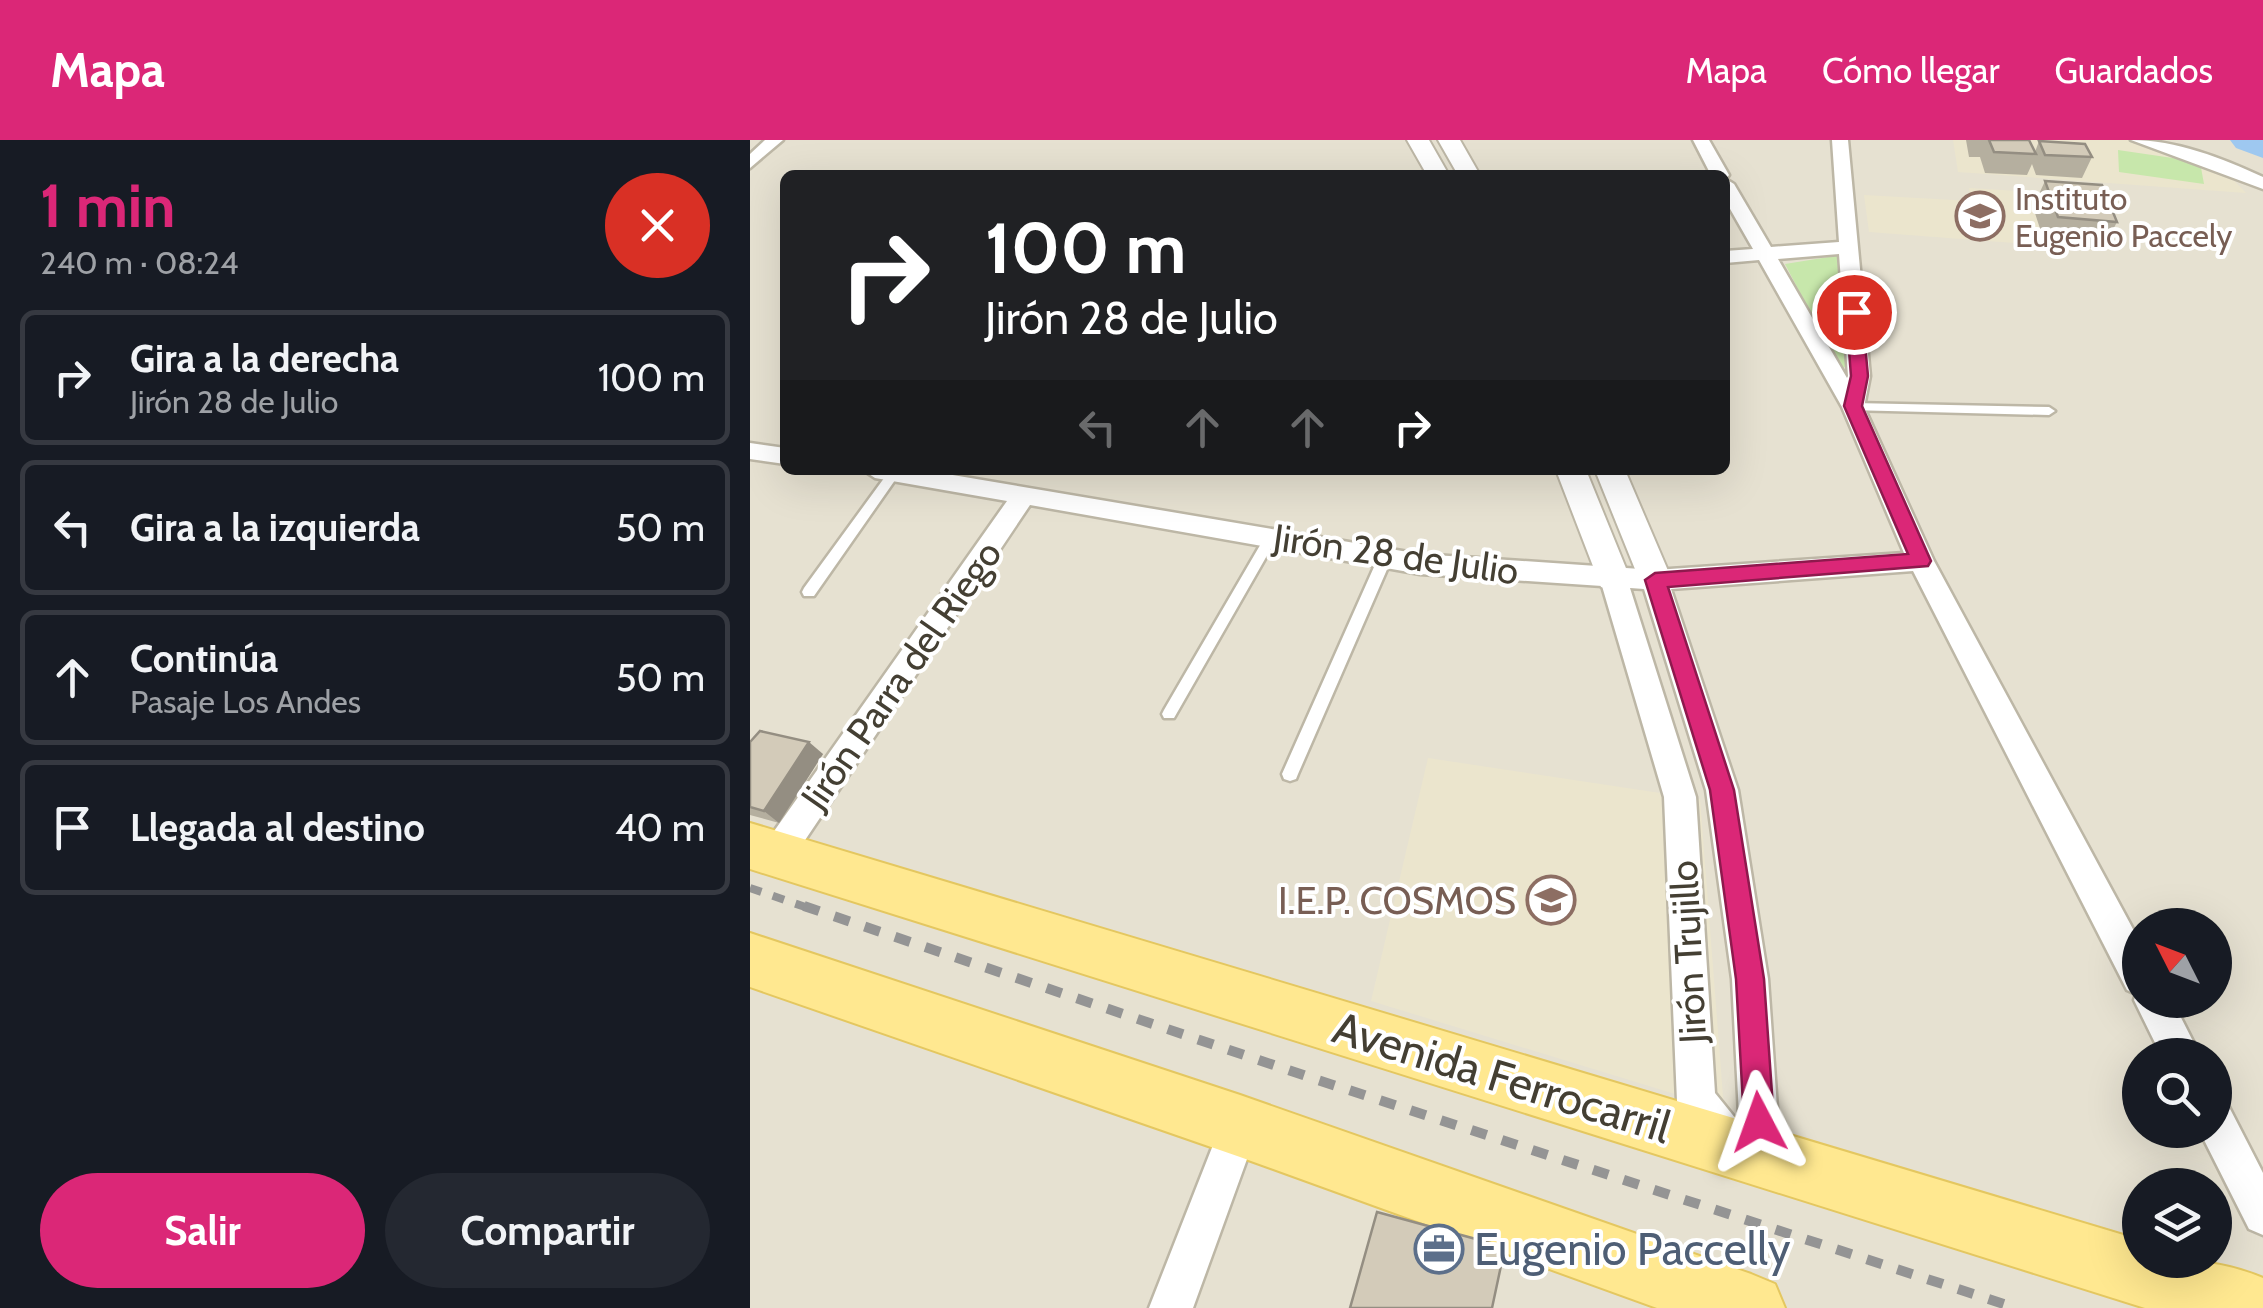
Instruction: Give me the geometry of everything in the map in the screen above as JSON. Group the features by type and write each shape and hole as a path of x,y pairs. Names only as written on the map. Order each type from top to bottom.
{"main road":[{"name":"Avenida Ferrocarril","path":"764,850 1680,1114 1763,1146 2253,1308"},
{"path":"750,961 1240,1126 1751,1308"}],"street":[{"path":"750,163 775,140"},
{"path":"1418,140 1435,170"},
{"path":"1448,140 1467,170"},
{"path":"1701,140 1717,170"},
{"path":"1840,140 1860,376 1853,406"},
{"path":"2139,140 2229,168 2263,184"},
{"path":"2176,140 2263,164"},
{"path":"1730,193 1853,406 1921,561 2122,944"},
{"path":"1730,257 1849,247"},
{"path":"750,451 780,455"},
{"name":"Jirón 28 de Julio","path":"907,475 1385,558 1614,578 1655,580 1921,561"},
{"name":"Jirón Trujillo","path":"1573,475 1614,578 1680,796 1680,1114"},
{"name":"Jirón Trujillo","path":"1612,475 1655,580 1722,790 1750,979 1763,1146"},
{"name":"Jirón Parra del Riego","path":"764,850 1024,495"},
{"path":"1171,1308 1240,1126"},
{"path":"2229,1148 2263,1215"}],"lane":[{"path":"1853,406 2049,411"},
{"path":"809,592 882,475"},
{"path":"1169,714 1271,538"},
{"path":"1290,774 1385,558"}],"shaded area":[{"path":"750,140 2263,140 2263,1308 750,1308"},
{"path":"1953,140 2129,140 2223,169 2246,193 1958,172"},
{"name":"Instituto Eugenio Paccely","path":"1969,188 2084,195 2108,250 1869,232 1864,195 1971,201"},
{"name":"I.E.P. COSMOS","path":"1428,758 1700,799 1724,1109 1371,1001"}],"green space":[{"path":"2118,150 2200,162 2204,184 2119,172"},
{"path":"1841,255 1846,367 1839,368 1785,264"}],"building":[{"path":"1989,140 2029,140 2036,154 1994,152"},
{"path":"2039,141 2085,144 2092,157 2045,155"},
{"path":"2045,181 2102,185 2117,222 2058,217"},
{"path":"760,731 809,742 764,811 750,807 750,742"},
{"path":"1377,1212 1505,1247 1492,1308 1350,1308"}],"waterway":[{"path":"2250,140 2263,146"}],"railway":[{"path":"750,888 811,909"},
{"path":"804,906 1318,1080 2016,1308"}],"place":[{"name":"Instituto Eugenio Paccely","path":"1980,216"},
{"name":"I.E.P. COSMOS","path":"1551,900"},
{"name":"Eugenio Paccelly","path":"1439,1249"}],"route":[{"path":"1759,1122 1750,979 1722,790 1655,580 1921,561 1853,406 1860,376 1854,312"}]}
